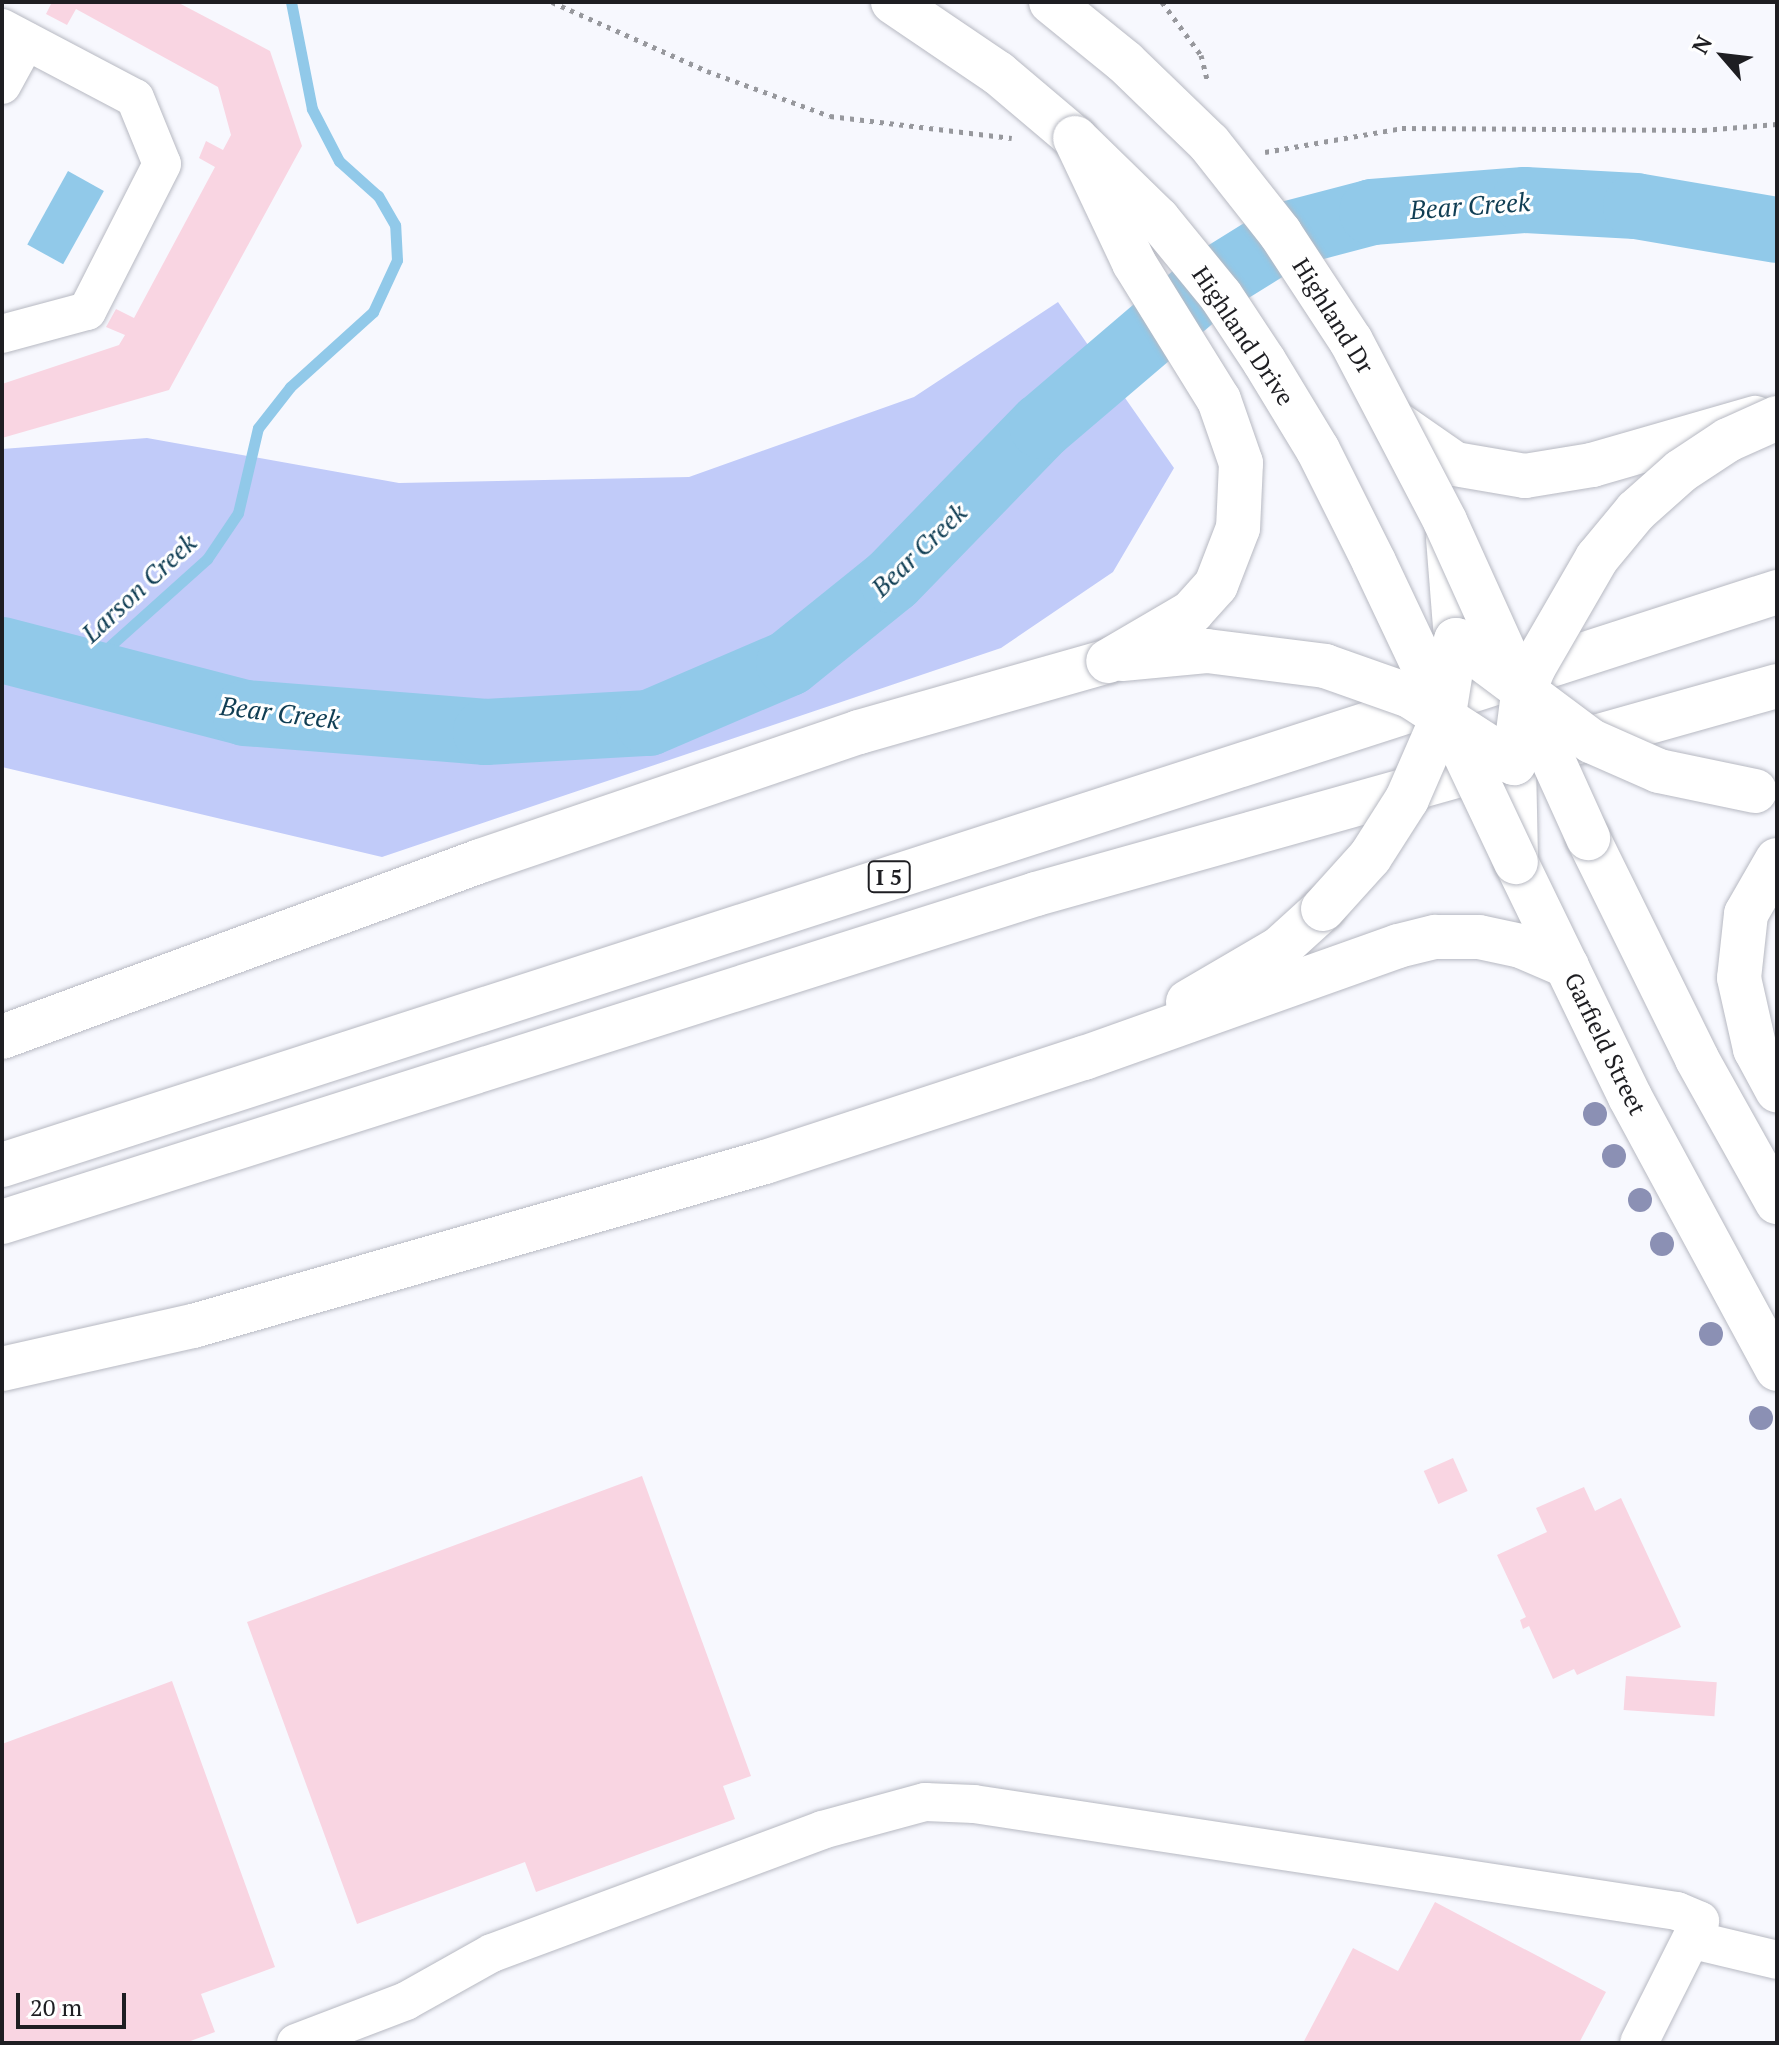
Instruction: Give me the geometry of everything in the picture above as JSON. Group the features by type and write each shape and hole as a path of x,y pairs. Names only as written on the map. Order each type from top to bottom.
{"main road":[{"path":"893,2 998,73 1075,138 1134,263 1219,400 1241,463 1238,528 1216,585 1192,612 1108,661"},
{"name":"Highland Dr","path":"1051,2 1125,62 1209,143 1280,233 1399,425 1523,694"},
{"name":"Highland Drive","path":"1075,138 1158,219 1221,296 1318,450 1374,562"},
{"path":"1399,425 1455,464 1525,476 1592,465 1777,415"},
{"path":"1516,862 1514,763 1523,694 1565,609 1636,511 1692,463 1777,415"},
{"path":"1084,1058 1280,948 1323,909 1370,857 1407,799 1444,714 1456,640 1445,521"},
{"path":"1374,562 1456,640 1523,694 1591,741 1628,759 1707,784 1766,792"},
{"path":"1374,562 1444,714"},
{"name":"I 5","path":"2,1165 1777,592"},
{"path":"2,1037 480,861 830,742 1108,661 1207,651 1270,655 1370,680 1444,714 1514,763 1588,838"},
{"path":"2,1222 1036,894 1777,686"},
{"path":"1523,694 1588,838 1690,1045 1777,1202"},
{"name":"Garfield Street","path":"1444,714 1688,1209 1777,1369"},
{"path":"1777,860 1746,914 1739,978 1755,1049 1777,1090"},
{"path":"2,1369 193,1326 765,1162 1084,1058 1398,946 1435,937 1479,937 1521,946 1567,966"}],"lane":[{"path":"2,85 14,35 135,98 162,164 87,311 2,334"},
{"path":"296,2043 406,2001 492,1953 822,1830 925,1802 974,1804 1677,1911 1700,1921 1639,2043"},
{"path":"1693,1940 1777,1960"}],"shaded area":[{"path":"68,171 104,191 63,264 27,244"},
{"path":"1058,302 1174,468 1113,572 1001,648 382,857 2,767 2,449 147,438 399,483 689,477 914,397"}],"building":[{"path":"52,2 177,2 270,51 302,146 169,390 2,438 2,384 119,345 125,335 106,327 116,309 134,318 215,167 199,158 206,141 223,150 231,135 218,87 76,9 67,25 46,14"},
{"path":"1453,1458 1468,1491 1438,1504 1424,1471"},
{"path":"642,1476 751,1776 723,1786 735,1819 536,1892 525,1862 357,1924 247,1622"},
{"path":"1584,1487 1595,1511 1621,1498 1681,1627 1577,1675 1574,1669 1553,1679 1529,1626 1523,1629 1520,1620 1526,1617 1497,1555 1547,1532 1536,1508"},
{"path":"1626,1676 1717,1682 1714,1716 1624,1710"},
{"path":"172,1681 275,1967 201,1994 215,2032 185,2043 2,2043 2,1744"},
{"path":"1435,1902 1606,1992 1579,2043 1303,2043 1353,1948 1398,1971"}],"waterway":[{"name":"Larson Creek","path":"82,671 207,559 238,513 258,428 290,387 373,312 397,260 395,225 378,196 339,161 312,109 291,2"},
{"name":"Bear Creek","path":"2,650 245,713 486,732 649,723 789,663 892,580 1042,426 1207,285 1289,234 1372,212 1525,200 1636,206 1777,230"}]}
